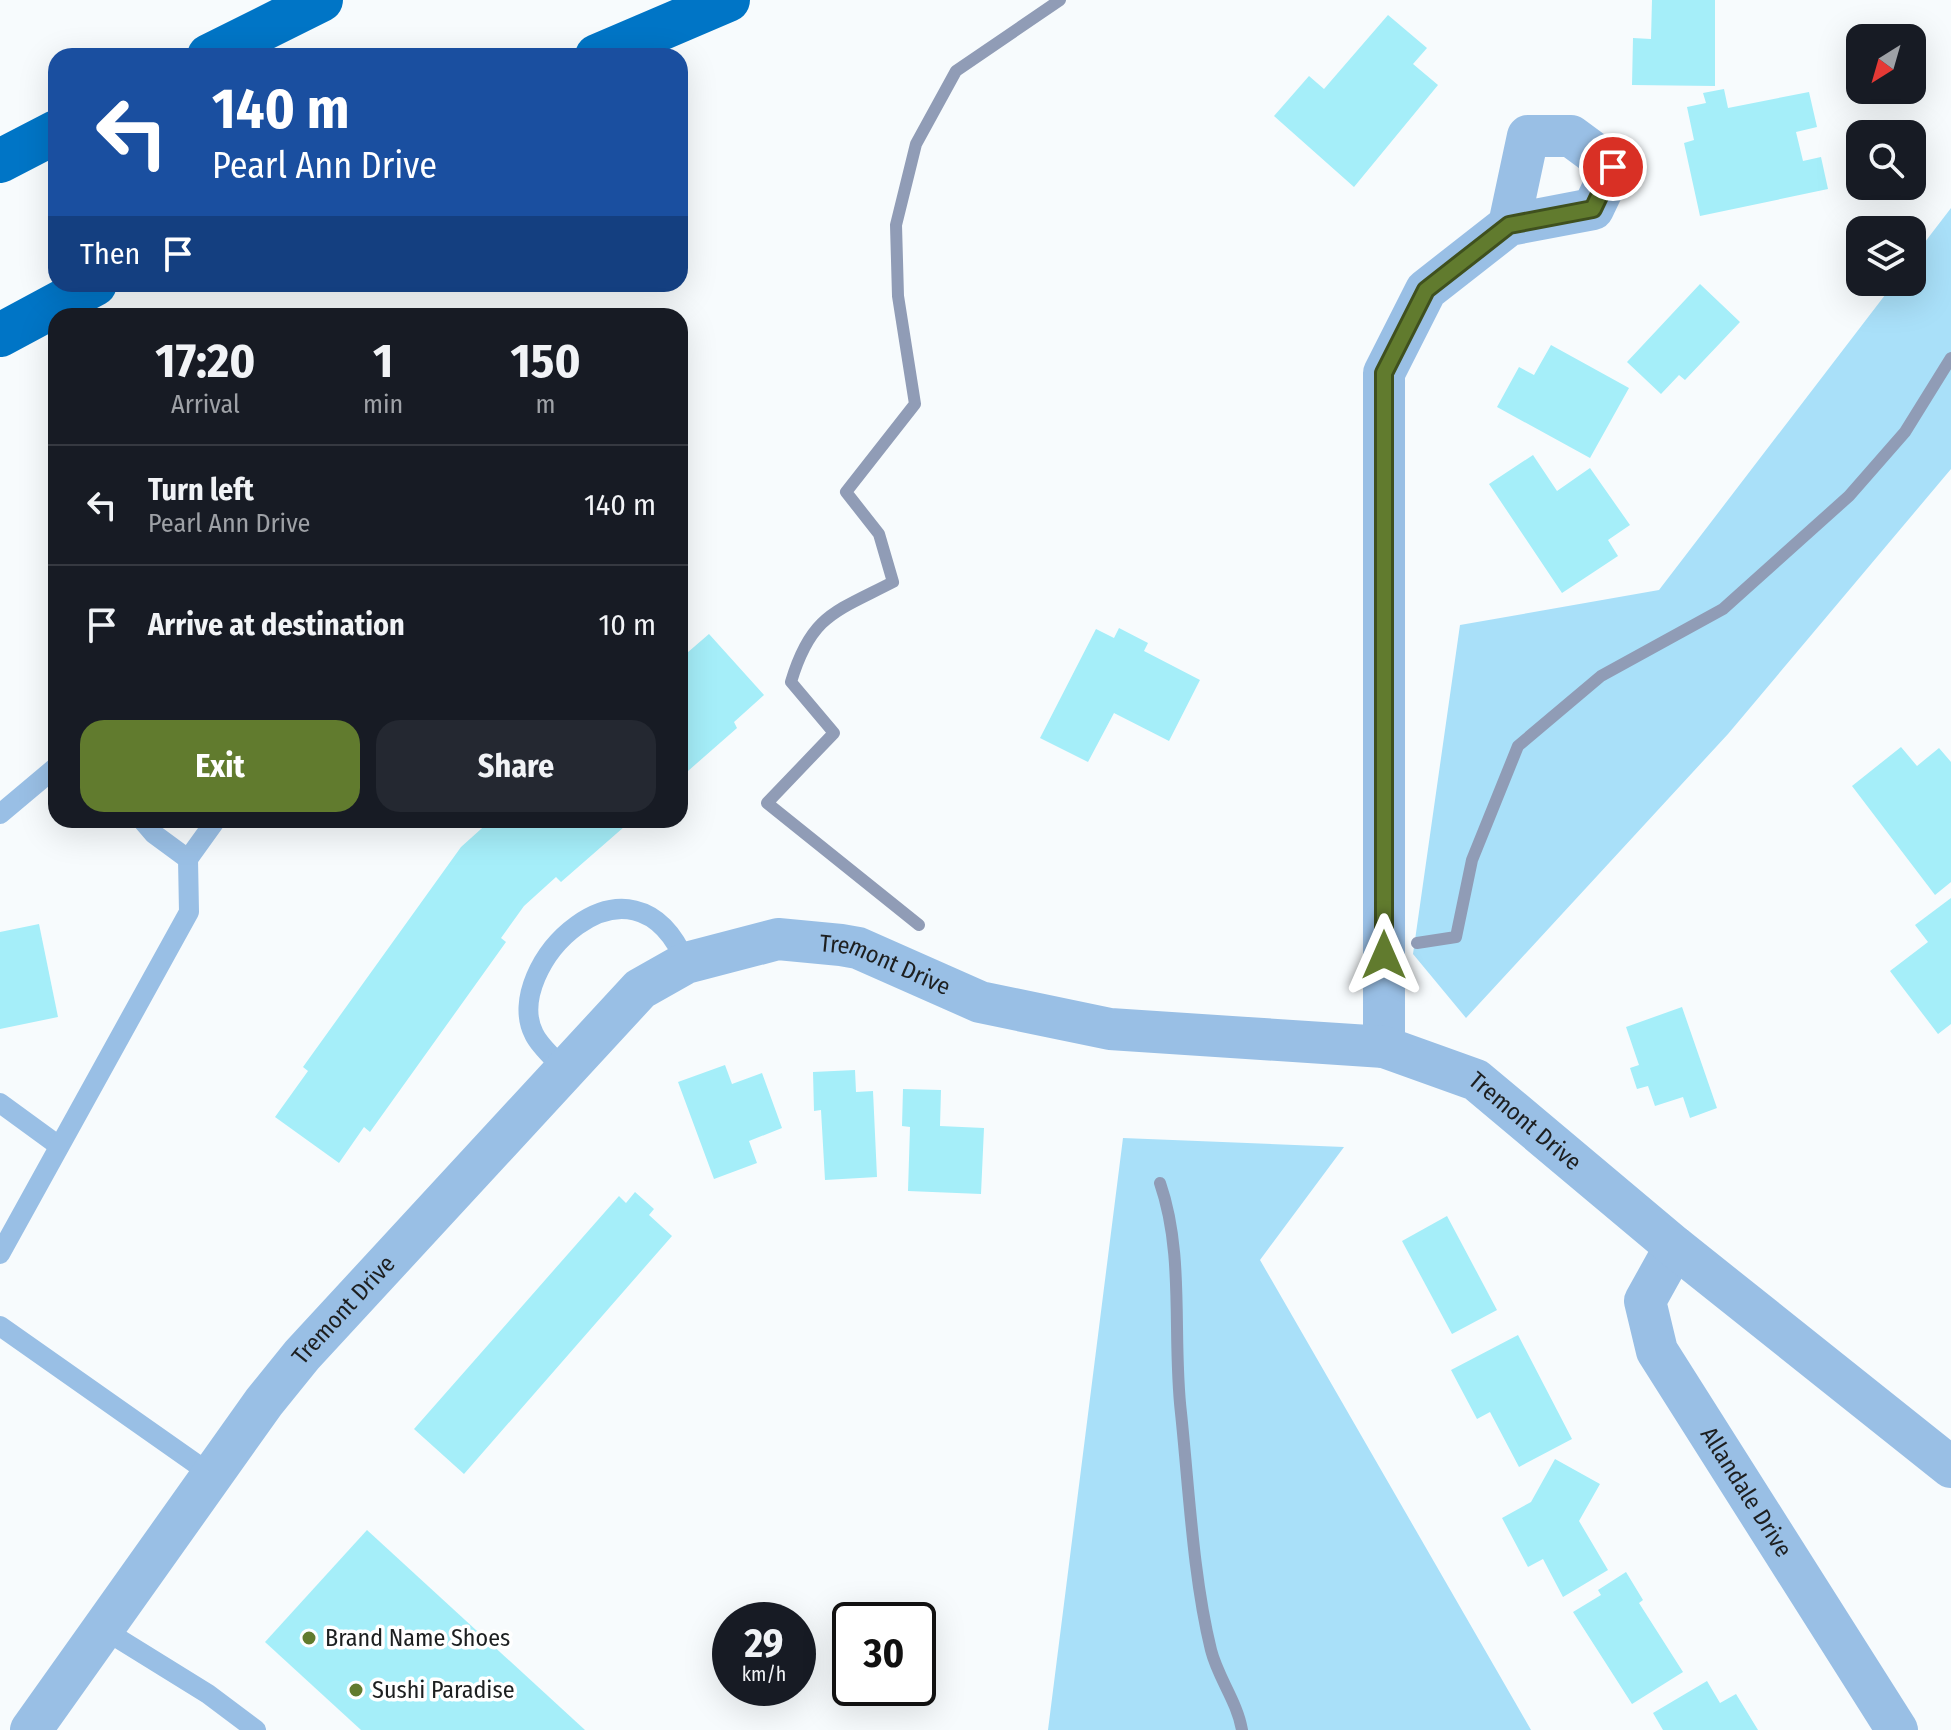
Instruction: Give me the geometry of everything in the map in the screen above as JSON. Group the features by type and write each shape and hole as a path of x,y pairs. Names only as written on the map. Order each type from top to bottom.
{"highway":[{"path":"225,48 321,0"},
{"path":"616,48 728,0"},
{"path":"0,161 48,136"},
{"path":"50,308 80,292"},
{"path":"0,335 48,309"}],"street":[{"path":"1384,1047 1384,373 1426,290 1509,225"},
{"name":"Tremont Drive","path":"31,1730 212,1475 302,1355 640,989 686,963 778,939 858,948 980,1002 1110,1029 1384,1047 1476,1080 1675,1247 1951,1467"},
{"name":"Allandale Drive","path":"1675,1247 1645,1301 1657,1351 1897,1730"}],"lane":[{"path":"0,814 48,774"},
{"path":"149,828 188,859"},
{"path":"0,1254 189,912 188,859 210,828"},
{"path":"566,1071 533,1033 530,997 535,977 554,946 579,922 610,907 639,912 665,928 678,944 686,963"},
{"path":"0,1103 59,1146"},
{"path":"0,1326 212,1475"},
{"path":"103,1629 208,1694 256,1730"}],"shaded area":[{"path":"1951,208 1951,469 1728,734 1466,1018 1413,954 1460,625 1659,590 1884,296 1926,296 1926,241"},
{"path":"1123,1138 1344,1147 1260,1260 1531,1730 1048,1730"}],"building":[{"path":"1652,0 1715,0 1715,86 1632,85 1633,38 1651,39"},
{"path":"1388,15 1427,48 1413,64 1438,85 1354,187 1274,116 1309,76 1324,89"},
{"path":"1724,89 1728,108 1809,92 1817,127 1796,132 1803,161 1821,157 1828,189 1700,216 1684,143 1694,140 1687,107 1706,103 1703,93"},
{"path":"1700,284 1740,322 1685,380 1679,375 1661,394 1627,362"},
{"path":"1551,345 1629,388 1590,458 1497,407 1519,367 1534,375"},
{"path":"1533,455 1557,491 1590,468 1630,525 1608,540 1618,556 1562,593 1489,484"},
{"path":"1119,628 1148,643 1144,651 1200,680 1169,741 1114,713 1088,762 1040,738 1096,629 1114,638"},
{"path":"709,634 764,695 734,722 737,728 688,771 688,652"},
{"path":"1901,747 1917,766 1939,748 1951,762 1951,882 1935,895 1852,786"},
{"path":"482,828 623,828 561,882 556,877 524,906 501,938 506,942 370,1132 364,1127 339,1163 275,1117 308,1071 303,1067 461,847"},
{"path":"1951,898 1951,1024 1938,1034 1890,971 1928,942 1915,925"},
{"path":"39,924 58,1017 0,1029 0,932"},
{"path":"1682,1007 1717,1108 1690,1118 1683,1097 1655,1106 1648,1086 1637,1089 1630,1068 1639,1065 1626,1027"},
{"path":"725,1065 732,1084 762,1073 782,1128 749,1141 757,1163 714,1179 678,1082"},
{"path":"855,1070 856,1092 873,1091 877,1177 825,1180 821,1110 814,1111 813,1072"},
{"path":"903,1089 941,1090 940,1126 984,1128 981,1194 908,1191 910,1127 902,1126"},
{"path":"635,1192 654,1209 649,1215 672,1236 464,1474 414,1429 619,1196 626,1203"},
{"path":"1447,1216 1497,1310 1452,1334 1402,1241"},
{"path":"1518,1335 1572,1439 1519,1467 1490,1412 1477,1419 1451,1370"},
{"path":"1555,1459 1600,1484 1579,1521 1608,1570 1563,1597 1543,1559 1528,1567 1502,1518 1531,1502"},
{"path":"367,1530 585,1730 361,1730 265,1642"},
{"path":"1626,1572 1643,1600 1639,1603 1683,1672 1632,1704 1573,1612 1601,1595 1598,1590"},
{"path":"1707,1681 1720,1703 1736,1694 1758,1730 1663,1730 1653,1713"}],"waterway":[{"path":"919,925 767,803 834,733 791,682 807,642 828,618 893,582 879,534 846,492 915,404 898,296 896,225 916,144 956,71 1060,0"},
{"path":"1417,943 1456,937 1472,860 1518,746 1601,676 1723,609 1849,496 1905,432 1951,358"},
{"path":"1160,1183 1173,1239 1179,1384 1200,1593 1214,1660 1242,1730"}],"place":[{"name":"Brand Name Shoes","path":"309,1638"},
{"name":"Sushi Paradise","path":"356,1690"}],"route":[{"path":"1384,955 1384,373 1426,290 1509,225 1593,209 1613,167"}]}
